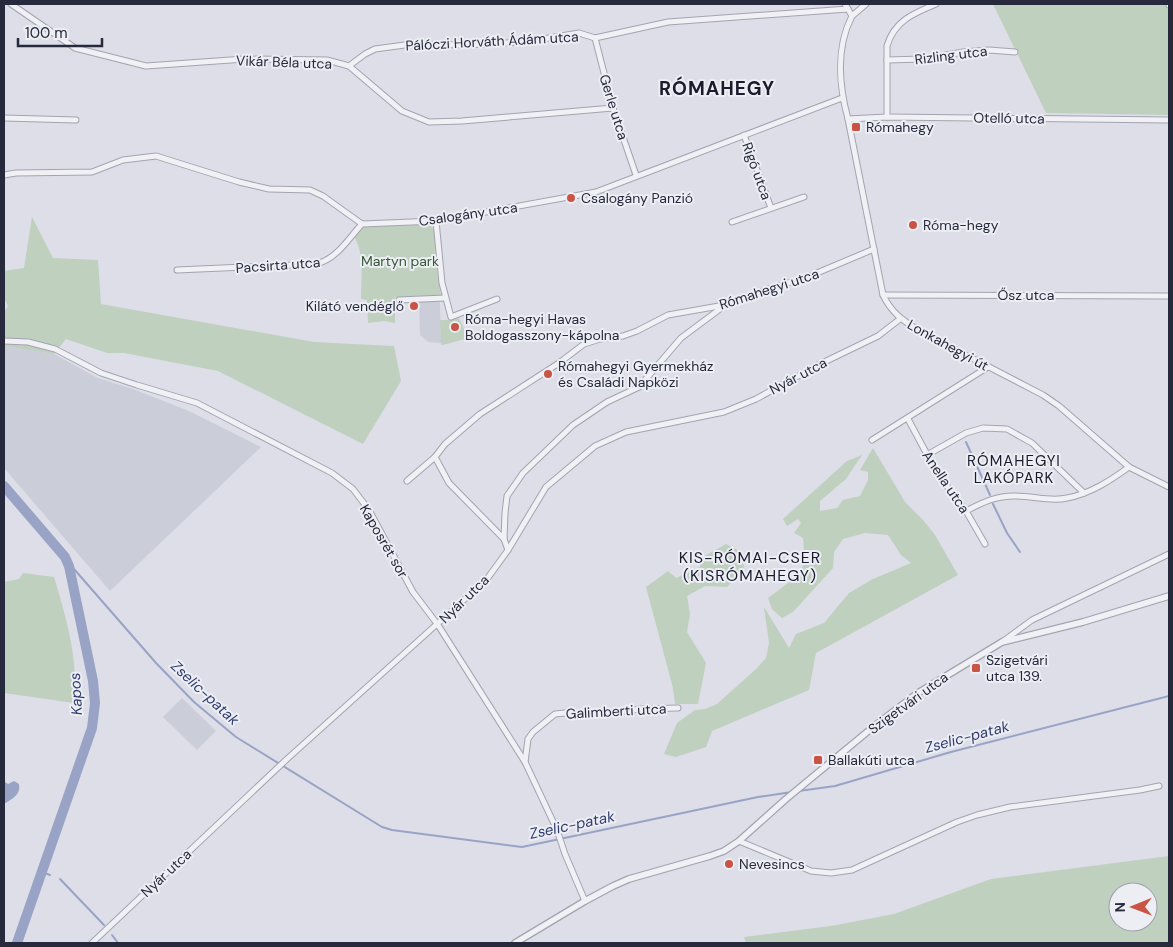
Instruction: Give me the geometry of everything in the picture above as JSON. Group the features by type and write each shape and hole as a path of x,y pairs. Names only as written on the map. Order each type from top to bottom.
{"street":[{"name":"Vikár Béla utca","path":"11,4 75,48 146,66 245,59 326,60 349,66 402,112 428,122 462,121 613,108"},
{"path":"846,6 852,16 866,4"},
{"path":"887,117 888,46 894,29 913,14 936,4"},
{"name":"Pálóczi Horváth Ádám utca","path":"349,66 375,49 412,44 525,42 579,33 595,38 668,22 846,6"},
{"name":"Lonkahegyi út","path":"852,16 844,38 841,59 842,98 848,119 883,295 893,312 900,319 918,330 1059,406 1129,467 1169,487"},
{"name":"Gerle utca","path":"595,38 613,108 636,176"},
{"name":"Rizling utca","path":"887,60 924,59 989,50 1015,52"},
{"name":"Csalogány utca","path":"362,224 436,221 596,192 842,98"},
{"name":"Otelló utca","path":"848,119 887,117 1169,120"},
{"path":"4,118 76,120"},
{"name":"Rigó utca","path":"744,135 771,208"},
{"path":"4,175 16,173 92,172 123,160 156,156 238,182 269,189 310,190 323,196 362,224"},
{"name":"Rigó utca","path":"732,222 804,197"},
{"path":"436,221 440,268 445,298 452,317 497,300"},
{"name":"Pacsirta utca","path":"177,270 316,264 327,261 335,255 362,224"},
{"name":"Rómahegyi utca","path":"407,481 435,457 445,444 480,414 584,344 638,331 668,315 726,305 771,288 805,278 874,249"},
{"name":"Ősz utca","path":"883,295 1169,296"},
{"path":"399,300 445,298"},
{"path":"508,550 504,538 507,496 523,473 573,425 607,402 638,387 681,338 726,305"},
{"name":"Nyár utca","path":"92,943 287,759 487,579 508,550 546,487 595,446 626,432 724,412 748,402 878,336 900,319"},
{"name":"Kaposrét sor","path":"4,341 28,342 55,349 102,373 137,386 197,403 332,473 353,489 369,510 413,592 438,625 525,762 586,900"},
{"path":"872,440 988,367"},
{"name":"Anella utca","path":"908,419 927,455 951,493 966,511 985,544"},
{"path":"927,455 966,433 982,428 995,427 1007,429 1032,442 1084,493"},
{"path":"435,457 449,484 504,538"},
{"path":"966,511 988,500 1000,497 1067,499 1100,486 1129,467"},
{"path":"1002,642 1017,629 1032,620 1169,554"},
{"name":"Szigetvári utca","path":"515,943 586,900 629,879 724,851 739,841 786,799 872,728 918,693 1002,642 1083,622 1169,596"},
{"name":"Galimberti utca","path":"525,762 528,739 547,718 555,714 597,714 642,709 678,708"},
{"path":"739,841 811,871 831,873 852,870 956,822 977,815 1010,807 1159,786"}],"shaded area":[{"path":"419,302 440,302 441,343 428,342 420,335"},
{"path":"4,346 54,354 98,378 133,389 189,411 261,447 110,591 4,468"},
{"path":"182,698 216,731 197,750 163,717"}],"green space":[{"path":"993,4 1169,4 1169,115 1046,113"},
{"path":"32,217 53,258 98,260 101,304 314,342 394,346 401,381 363,444 218,371 124,353 107,353 66,339 54,354 4,346 4,312 8,306 4,298 4,271 24,268"},
{"name":"Martyn park","path":"430,225 434,229 441,296 395,297 395,323 384,321 368,323 367,300 361,299 361,257 353,235 364,226"},
{"path":"459,318 468,338 441,345 440,320"},
{"path":"873,448 905,502 935,535 958,575 816,653 809,690 712,731 706,747 676,757 664,754 677,723 695,710 705,709 717,704 766,658 769,643 764,607 789,648 796,634 824,623 849,593 873,579 911,563 901,555 888,535 865,533 843,539 834,552 833,568 793,612 782,618 772,609 768,598 795,578 805,563 803,538 794,533 801,523 798,519 787,526 783,519 847,461 862,455 846,479 820,501 820,511 837,508 843,500 860,496 868,480 868,472 860,470"},
{"path":"726,544 741,552 744,567 727,587 705,586 687,596 690,614 687,632 706,663 698,704 675,704 673,688 646,587 668,571 676,578 700,567 701,558"},
{"path":"23,573 54,577 67,623 73,655 75,671 74,703 4,693 4,582 19,579"},
{"path":"1169,856 1169,943 746,943 744,937 831,926 894,914 991,879"}],"water":[{"path":"14,781 19,784 19,791 4,804 4,784 5,782 8,784"}],"waterway":[{"path":"966,442 990,495"},
{"name":"Kapos","path":"4,486 65,557 69,566 93,681 95,703 92,728 17,943"},
{"path":"993,504 1007,533 1020,552"},
{"name":"Zselic-patak","path":"67,561 156,663 194,702 236,737 382,827 392,830 522,847 758,797 792,792"},
{"name":"Zselic-patak","path":"799,791 835,786 951,752 1169,696"},
{"path":"42,872 50,875"},
{"path":"60,879 104,925"},
{"path":"112,935 118,943"}],"place":[{"name":"Rómahegy","path":"856,127"},
{"name":"Csalogány Panzió","path":"571,198"},
{"name":"Róma-hegy","path":"913,225"},
{"name":"Kilátó vendéglő","path":"414,306"},
{"name":"Róma-hegyi Havas Boldogasszony-kápolna","path":"455,327"},
{"name":"Rómahegyi Gyermekház és Családi Napközi","path":"548,374"},
{"name":"Szigetvári utca 139.","path":"976,668"},
{"name":"Ballakúti utca","path":"818,760"},
{"name":"Nevesincs","path":"729,864"}],"district":[{"name":"RÓMAHEGY","path":"717,88"},
{"name":"RÓMAHEGYI LAKÓPARK","path":"1014,470"},
{"name":"KIS-RÓMAI-CSER (KISRÓMAHEGY)","path":"750,566"}]}
